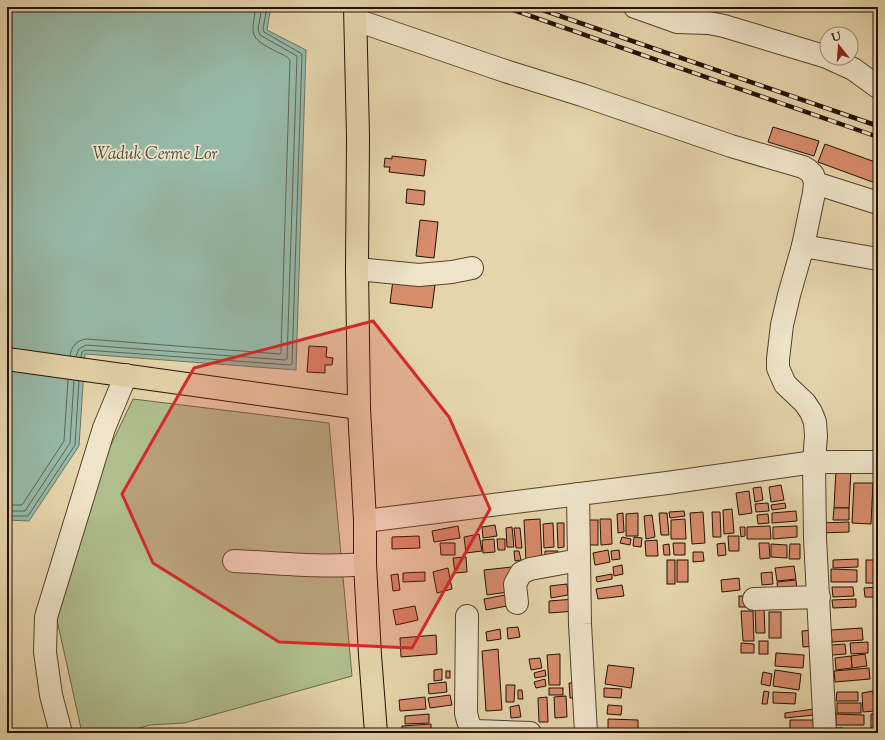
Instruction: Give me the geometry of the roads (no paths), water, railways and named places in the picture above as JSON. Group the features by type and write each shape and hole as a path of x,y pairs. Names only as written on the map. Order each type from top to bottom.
{"main road":[{"path":"356,13 359,408 365,521 365,564 376,733"},
{"path":"7,359 359,408"}],"street":[{"path":"635,7 677,22 709,23 724,26 819,55"},
{"path":"356,13 505,71 582,95 731,146 803,167 813,175 815,183 803,246 782,325 778,368 785,384 805,403 815,422 815,538 825,733"},
{"path":"846,66 853,69 878,87"},
{"path":"815,183 878,203"},
{"path":"803,246 878,260"},
{"path":"357,269 419,275 472,268"},
{"path":"61,733 50,688 46,652 46,617 59,569 104,428 126,376"},
{"path":"365,521 814,462 878,462"},
{"path":"578,494 580,624 586,733"},
{"path":"517,602 515,584 521,573 530,569 579,560"},
{"path":"234,561 303,565 347,566 365,564"},
{"path":"754,599 819,596"},
{"path":"467,616 466,713 468,722 476,731 530,733"}],"water":[{"name":"Waduk Cerme Lor","path":"7,7 271,7 267,30 306,50 296,370 85,354 79,446 29,521 7,520"}],"railway":[{"path":"505,7 878,137"},
{"path":"534,7 878,126"}]}
